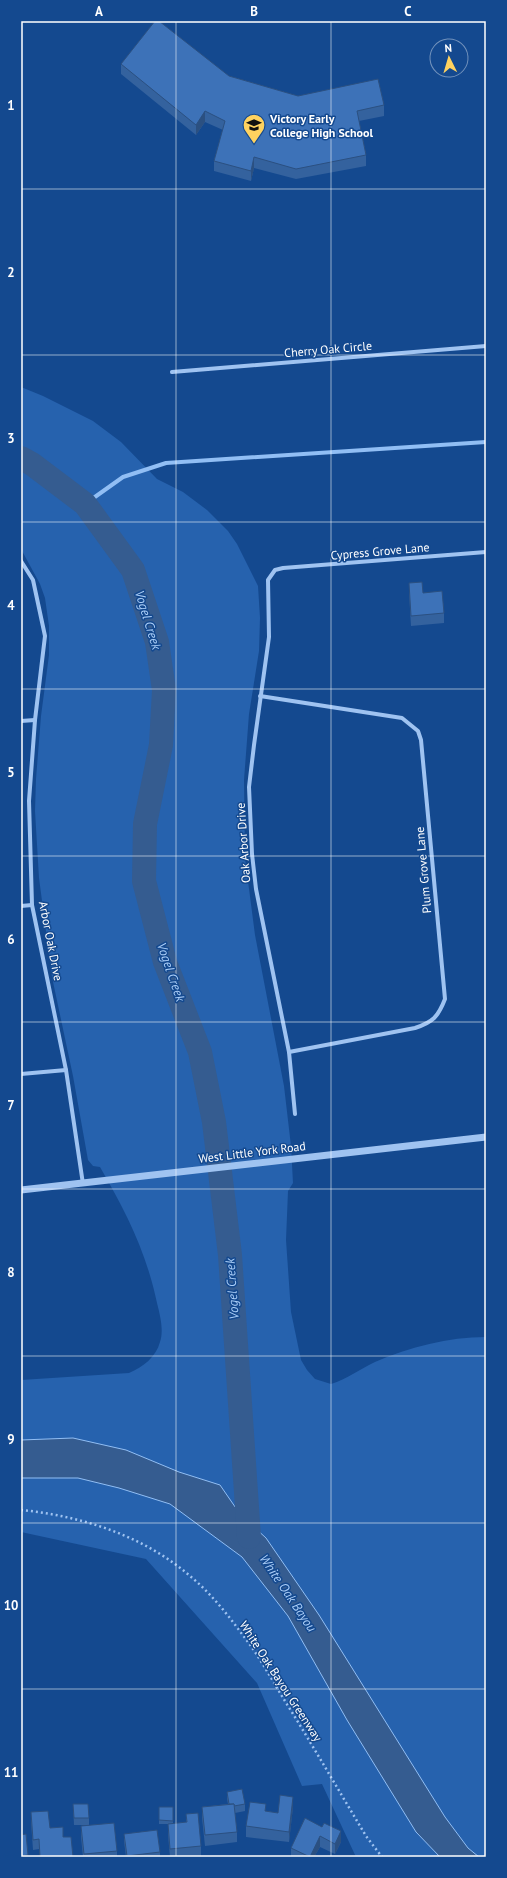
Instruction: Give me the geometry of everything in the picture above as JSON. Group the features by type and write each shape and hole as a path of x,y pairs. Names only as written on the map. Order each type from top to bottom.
{"street":[{"name":"Cherry Oak Circle","path":"172,372 486,346"},
{"name":"Cypress Grove Lane","path":"275,570 486,552"},
{"name":"Arbor Oak Drive","path":"21,561 33,580 45,636 35,720 29,801 32,905 66,1070 83,1184"},
{"name":"Oak Arbor Drive","path":"275,570 268,580 269,637 249,787 252,854 256,889 289,1052 294,1114"},
{"name":"Plum Grove Lane","path":"260,696 402,718 418,731 421,740 445,999 439,1014 428,1024 415,1028 289,1052"},
{"path":"21,721 35,720"},
{"path":"21,906 32,905"},
{"path":"21,1074 66,1070"},
{"name":"West Little York Road","path":"21,1190 486,1137"}],"path":[{"name":"White Oak Bayou Greenway","path":"21,1510 62,1516 98,1525 124,1535 167,1560 190,1576 210,1595 249,1644 366,1836 382,1857"}],"shaded area":[{"path":"21,387 43,396 93,421 121,442 157,479 183,492 207,510 228,531 237,544 258,586 260,618 259,651 249,714 244,780 245,858 255,935 284,1086 291,1146 293,1183 288,1191 286,1240 291,1312 301,1360 315,1379 331,1384 375,1362 415,1347 443,1341 472,1337 486,1337 486,1857 356,1857 322,1784 302,1786 257,1683 146,1559 21,1532 21,1380 129,1373 144,1365 152,1357 158,1347 162,1328 147,1266 127,1216 100,1167 93,1166 88,1160 73,1076 52,977 39,878 35,811 41,716 49,655 49,626 45,598 40,584 21,549"}],"water":[{"name":"White Oak Bayou","path":"73,1438 126,1450 179,1472 220,1485 240,1514 266,1538 319,1615 445,1817 468,1848 479,1857 440,1857 416,1832 347,1720 288,1616 242,1557 170,1504 119,1488 78,1478 21,1478 21,1440"}],"building":[{"path":"155,21 159,21 229,76 298,96 378,79 384,105 357,111 366,155 296,169 254,157 251,171 214,161 225,121 205,111 196,125 121,64"},
{"path":"422,582 423,593 442,591 444,613 411,616 409,583"},
{"path":"242,1789 245,1804 234,1806 234,1804 229,1804 227,1792"},
{"path":"280,1795 293,1797 289,1832 246,1826 250,1802 266,1804 265,1811 278,1813"},
{"path":"73,1804 88,1804 89,1818 74,1818"},
{"path":"234,1804 237,1832 205,1835 202,1807"},
{"path":"159,1807 173,1807 173,1821 159,1820"},
{"path":"48,1811 50,1828 63,1827 63,1837 71,1837 73,1857 40,1857 39,1839 33,1840 31,1812"},
{"path":"198,1813 201,1846 170,1849 168,1824 187,1822 186,1814"},
{"path":"305,1818 322,1827 324,1823 341,1831 335,1844 320,1836 310,1857 291,1848"},
{"path":"114,1823 117,1851 84,1854 81,1826"},
{"path":"157,1830 160,1852 127,1856 124,1834"},
{"path":"26,1834 28,1855 21,1856 21,1835"}],"waterway":[{"path":"85,504 123,477 166,463 486,442"},
{"name":"Vogel Creek","path":"21,458 32,464 85,504 133,570 157,642 164,690 161,745 145,824 144,881 165,962 200,1052 214,1122 230,1255 249,1537"}],"place":[{"name":"Victory Early College High School","path":"254,144"}]}
